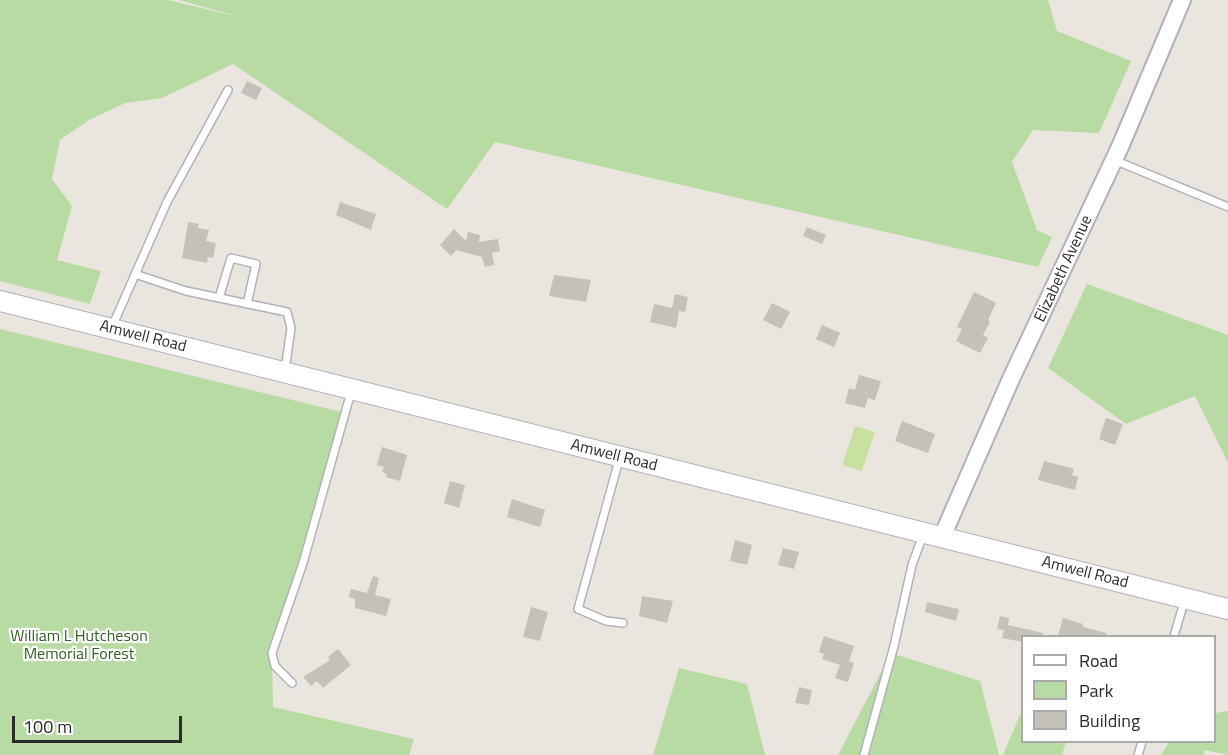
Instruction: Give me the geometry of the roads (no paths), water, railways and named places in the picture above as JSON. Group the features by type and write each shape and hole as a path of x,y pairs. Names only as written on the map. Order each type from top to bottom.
{"main road":[{"name":"Amwell Road","path":"0,301 1228,609"}],"street":[{"name":"Elizabeth Avenue","path":"933,535 1010,381 1114,160 1182,0"}],"lane":[{"path":"111,329 167,202 228,90"},
{"path":"1114,160 1228,207"},
{"path":"219,298 231,258 256,264 247,304"},
{"path":"135,274 219,298 288,312 291,328 285,373"},
{"path":"292,683 275,666 272,652 307,551 352,390"},
{"path":"620,457 578,609 606,621 623,623"},
{"path":"864,755 894,646 912,565 933,535"},
{"path":"1174,635 1185,598"}],"park label":[{"name":"William L Hutcheson Memorial Forest","path":"79,646"}]}
